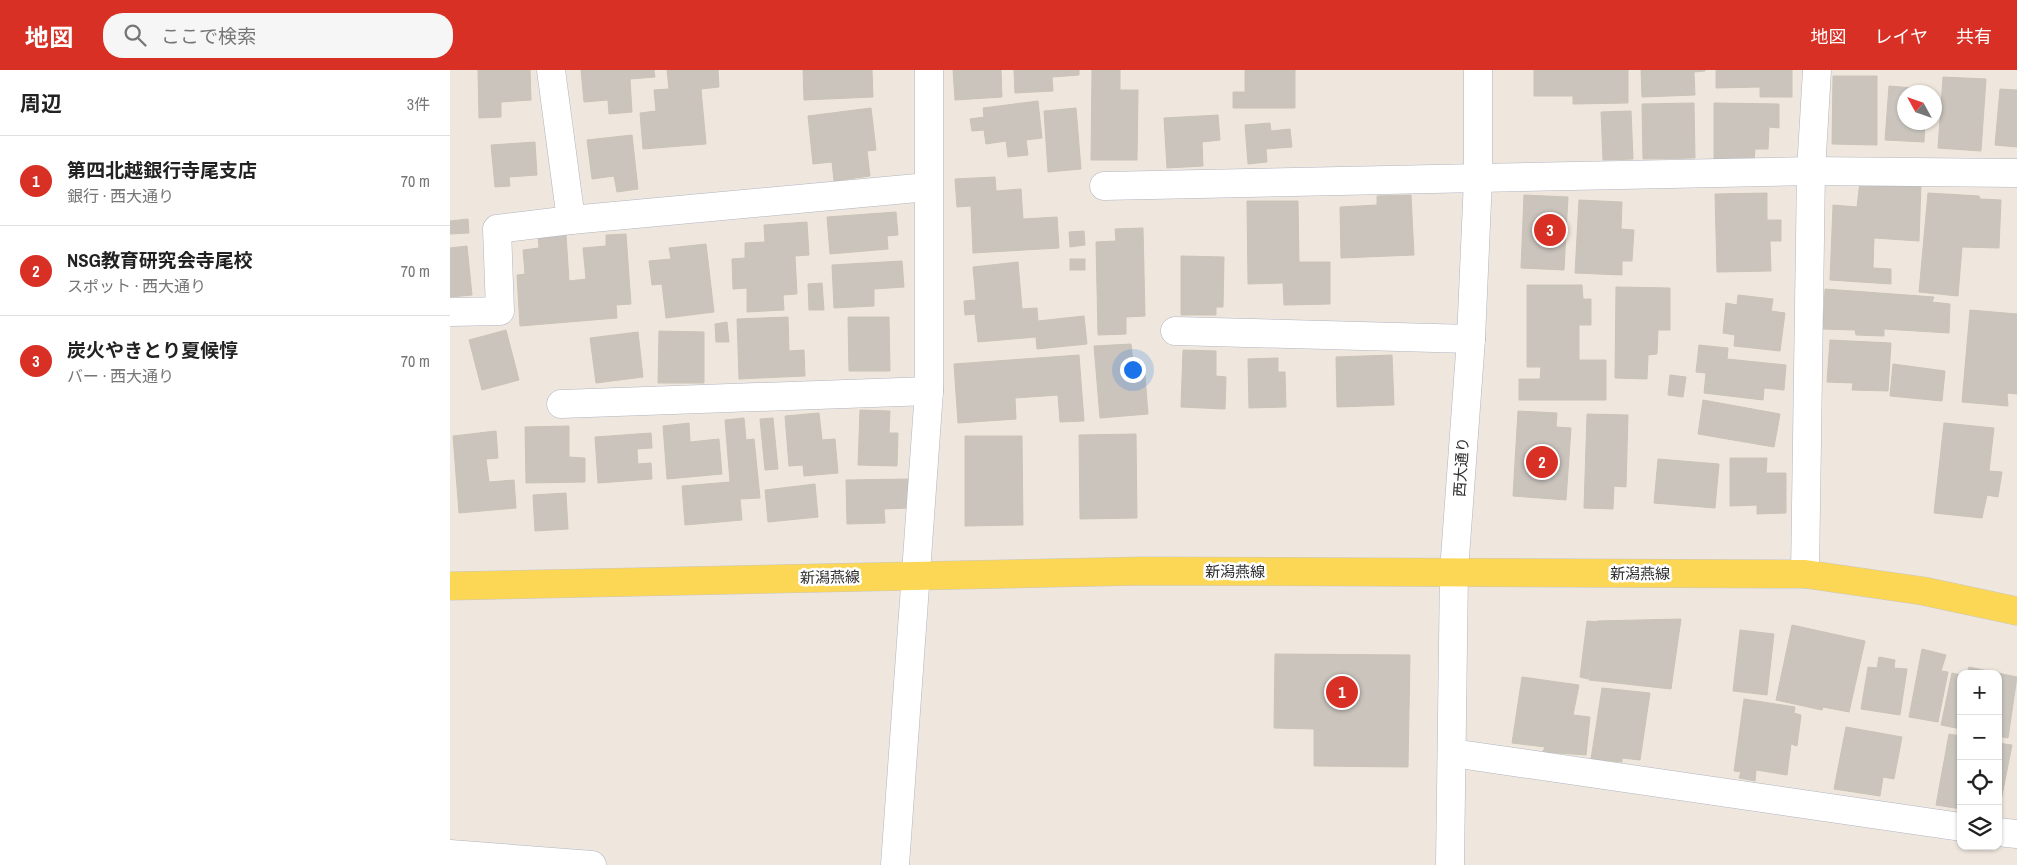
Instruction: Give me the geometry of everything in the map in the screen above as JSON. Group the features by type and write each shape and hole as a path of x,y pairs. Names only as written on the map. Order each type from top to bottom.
{"main road":[{"name":"新潟燕線","path":"450,586 1143,571 1805,574 1923,591 2017,611"}],"street":[{"path":"551,70 570,220"},
{"path":"895,865 914,575 929,391 929,70"},
{"name":"西大通り","path":"1450,865 1454,571 1471,339 1478,179 1478,70"},
{"path":"1805,574 1811,171 1817,70"},
{"path":"1104,186 1811,171 2017,173"},
{"path":"450,312 500,311 497,229 570,220 928,187"},
{"path":"1175,331 1471,339"},
{"path":"561,404 929,391"},
{"path":"1452,753 1957,826"},
{"path":"2002,832 2017,834"},
{"path":"450,854 592,865"}],"building":[{"path":"478,70 530,70 531,100 501,102 501,117 479,118"},
{"path":"581,70 654,70 655,77 630,79 632,112 609,114 608,100 584,102"},
{"path":"667,70 718,70 719,87 701,89 706,144 643,149 640,113 656,111 654,90 669,89"},
{"path":"803,70 872,70 873,97 804,100"},
{"path":"953,70 1001,70 1002,97 955,100"},
{"path":"1014,70 1079,70 1079,75 1052,77 1053,91 1015,93"},
{"path":"1092,70 1120,70 1120,90 1138,90 1137,160 1091,160"},
{"path":"1245,70 1295,70 1295,108 1233,108 1233,92 1245,92"},
{"path":"1534,70 1628,70 1628,103 1573,104 1573,96 1534,96"},
{"path":"1641,70 1705,71 1694,72 1695,95 1642,97"},
{"path":"1716,70 1792,70 1792,97 1760,97 1760,87 1716,88"},
{"path":"1833,76 1877,76 1877,145 1832,144"},
{"path":"1943,77 1986,79 1981,151 1938,148 1939,130 1942,130"},
{"path":"1889,86 1897,87 1897,130 1925,130 1924,142 1885,140"},
{"path":"2000,89 2017,90 2017,147 1995,145"},
{"path":"1038,101 1042,138 1026,140 1028,155 1008,157 1006,141 986,144 984,130 972,131 970,119 984,117 983,108"},
{"path":"1694,103 1695,158 1643,159 1642,104"},
{"path":"1714,103 1779,104 1779,128 1769,127 1768,149 1755,149 1754,161 1714,160"},
{"path":"871,108 876,150 867,151 870,176 834,181 832,162 813,164 808,116"},
{"path":"1076,108 1081,169 1048,172 1044,111"},
{"path":"1631,111 1633,159 1603,160 1601,112"},
{"path":"1218,115 1220,140 1202,142 1203,166 1167,168 1164,118"},
{"path":"1270,123 1271,131 1290,129 1292,147 1266,149 1267,162 1248,164 1245,125"},
{"path":"632,135 638,189 617,192 614,176 592,179 587,140"},
{"path":"535,142 537,175 509,177 510,186 495,187 491,145"},
{"path":"995,177 996,191 1021,189 1023,219 1057,217 1059,248 973,253 971,206 957,207 955,179"},
{"path":"1860,181 1921,184 1919,241 1874,238 1873,268 1891,269 1891,284 1830,280 1833,205 1857,207"},
{"path":"1767,193 1767,220 1781,220 1781,241 1770,241 1771,271 1717,272 1715,194"},
{"path":"1928,193 1979,196 1980,199 2001,200 1999,248 1962,247 1958,296 1919,292"},
{"path":"1411,195 1414,255 1341,258 1340,207 1377,205 1377,196"},
{"path":"1524,195 1568,197 1564,270 1521,268"},
{"path":"1579,200 1622,202 1621,229 1634,230 1632,261 1622,261 1622,275 1575,273"},
{"path":"1247,201 1298,201 1299,262 1330,262 1330,304 1284,305 1283,283 1248,284"},
{"path":"896,212 898,235 887,236 888,249 830,254 827,217"},
{"path":"468,219 469,233 450,234 450,221"},
{"path":"807,222 809,255 795,256 797,294 783,295 784,310 747,312 747,288 733,289 732,259 745,258 745,243 765,242 764,225"},
{"path":"1143,228 1145,316 1126,317 1126,334 1098,335 1096,242 1116,241 1115,229"},
{"path":"1084,231 1085,245 1070,247 1069,232"},
{"path":"566,234 569,281 586,279 583,248 606,246 606,235 626,234 631,304 616,305 617,318 520,326 517,275 525,274 523,250 539,248 538,236"},
{"path":"706,244 714,312 666,318 662,284 652,285 649,261 671,259 669,248"},
{"path":"467,246 472,295 450,297 450,248"},
{"path":"1181,256 1224,257 1223,307 1216,307 1216,315 1181,315"},
{"path":"1070,259 1085,259 1085,270 1070,270"},
{"path":"902,261 904,287 874,289 874,306 834,308 832,265"},
{"path":"1018,262 1022,309 1037,308 1038,321 1084,316 1087,344 1037,349 1036,337 978,342 975,314 965,315 964,301 976,300 973,267"},
{"path":"822,283 824,310 809,310 808,284"},
{"path":"1527,285 1582,285 1583,299 1591,299 1591,325 1579,325 1579,360 1606,360 1606,400 1519,400 1519,379 1540,379 1541,367 1527,367"},
{"path":"1616,287 1670,288 1670,330 1658,330 1657,354 1648,355 1647,379 1615,378"},
{"path":"1825,289 1934,297 1932,302 1950,304 1949,333 1884,329 1884,336 1856,335 1855,330 1823,329"},
{"path":"1738,295 1773,299 1771,311 1785,313 1780,351 1734,346 1735,335 1723,333 1726,303 1737,305"},
{"path":"1970,310 2017,314 2017,394 2007,393 2008,406 1962,402"},
{"path":"788,317 789,351 804,350 805,376 739,379 737,319"},
{"path":"848,317 889,317 890,371 849,371"},
{"path":"727,322 729,342 716,342 715,324"},
{"path":"506,330 519,380 482,390 469,340"},
{"path":"659,331 704,332 704,383 658,383"},
{"path":"638,332 643,377 596,383 590,338"},
{"path":"1830,340 1891,343 1888,391 1852,390 1853,383 1827,382"},
{"path":"1131,344 1133,363 1144,363 1148,414 1100,418 1094,346"},
{"path":"1699,345 1728,348 1727,359 1786,365 1784,390 1764,388 1763,400 1704,393 1706,373 1696,372"},
{"path":"1183,350 1216,351 1216,376 1226,377 1225,409 1181,407"},
{"path":"1079,355 1084,421 1060,422 1058,395 1015,398 1016,419 958,423 954,364"},
{"path":"1392,355 1394,405 1337,407 1336,357"},
{"path":"1278,358 1278,372 1285,372 1286,407 1249,408 1248,359"},
{"path":"1893,364 1945,371 1942,401 1890,396"},
{"path":"1670,375 1686,377 1683,397 1668,395"},
{"path":"1703,400 1780,414 1774,447 1698,434"},
{"path":"860,410 890,411 889,433 898,433 897,466 858,465"},
{"path":"1518,411 1557,413 1556,427 1571,428 1566,500 1513,496"},
{"path":"819,413 822,440 835,439 838,473 804,476 803,465 789,466 785,416"},
{"path":"1587,414 1628,415 1626,487 1614,486 1613,509 1584,508"},
{"path":"744,418 746,440 754,439 760,498 740,499 742,520 685,525 682,486 730,482 725,420"},
{"path":"773,418 778,469 765,470 760,419"},
{"path":"689,423 690,442 719,439 722,474 667,479 663,426"},
{"path":"1944,423 1994,428 1989,471 2002,472 1998,497 1987,495 1982,518 1934,513"},
{"path":"569,426 569,457 585,458 585,482 526,483 525,427"},
{"path":"496,431 498,458 486,459 489,482 514,480 516,508 459,513 453,436"},
{"path":"651,433 652,448 637,449 638,464 651,463 652,479 598,483 595,437"},
{"path":"1136,434 1137,518 1080,519 1079,435"},
{"path":"965,436 1022,436 1023,525 965,526"},
{"path":"1730,458 1767,458 1766,473 1786,473 1786,513 1757,514 1757,505 1730,506"},
{"path":"1658,459 1719,464 1715,508 1654,503"},
{"path":"909,479 910,508 884,509 885,523 847,524 846,480"},
{"path":"815,484 818,517 768,522 765,490"},
{"path":"566,493 568,529 535,531 533,495"},
{"path":"1681,619 1671,689 1589,680 1597,621"},
{"path":"1587,621 1597,622 1588,679 1580,677"},
{"path":"1792,625 1865,641 1849,712 1823,707 1822,710 1776,700"},
{"path":"1740,630 1774,634 1767,695 1733,691"},
{"path":"1922,649 1946,655 1941,671 1948,672 1938,722 1909,717"},
{"path":"1275,654 1410,655 1408,767 1314,766 1314,729 1274,728"},
{"path":"1879,657 1895,660 1894,668 1907,669 1900,715 1861,709 1868,667 1877,668"},
{"path":"1969,667 1983,670 1968,670"},
{"path":"1952,673 1957,674 1957,728 1941,725"},
{"path":"2002,674 2017,677 2008,738 2002,737"},
{"path":"1522,677 1579,685 1573,715 1590,717 1586,755 1543,752 1545,747 1512,743"},
{"path":"1602,688 1650,693 1640,760 1622,758 1622,762 1591,759"},
{"path":"1744,699 1795,707 1794,713 1801,715 1797,746 1791,744 1787,775 1756,770 1755,781 1739,778 1741,772 1734,771"},
{"path":"1846,727 1902,737 1894,779 1883,777 1880,796 1834,789"},
{"path":"1949,734 1957,735 1957,808 1936,805"},
{"path":"2002,744 2012,745 2002,796"}],"place":[{"name":"炭火やきとり夏候惇","path":"1550,230"},
{"name":"NSG教育研究会寺尾校","path":"1542,462"},
{"name":"第四北越銀行寺尾支店","path":"1342,692"}]}
